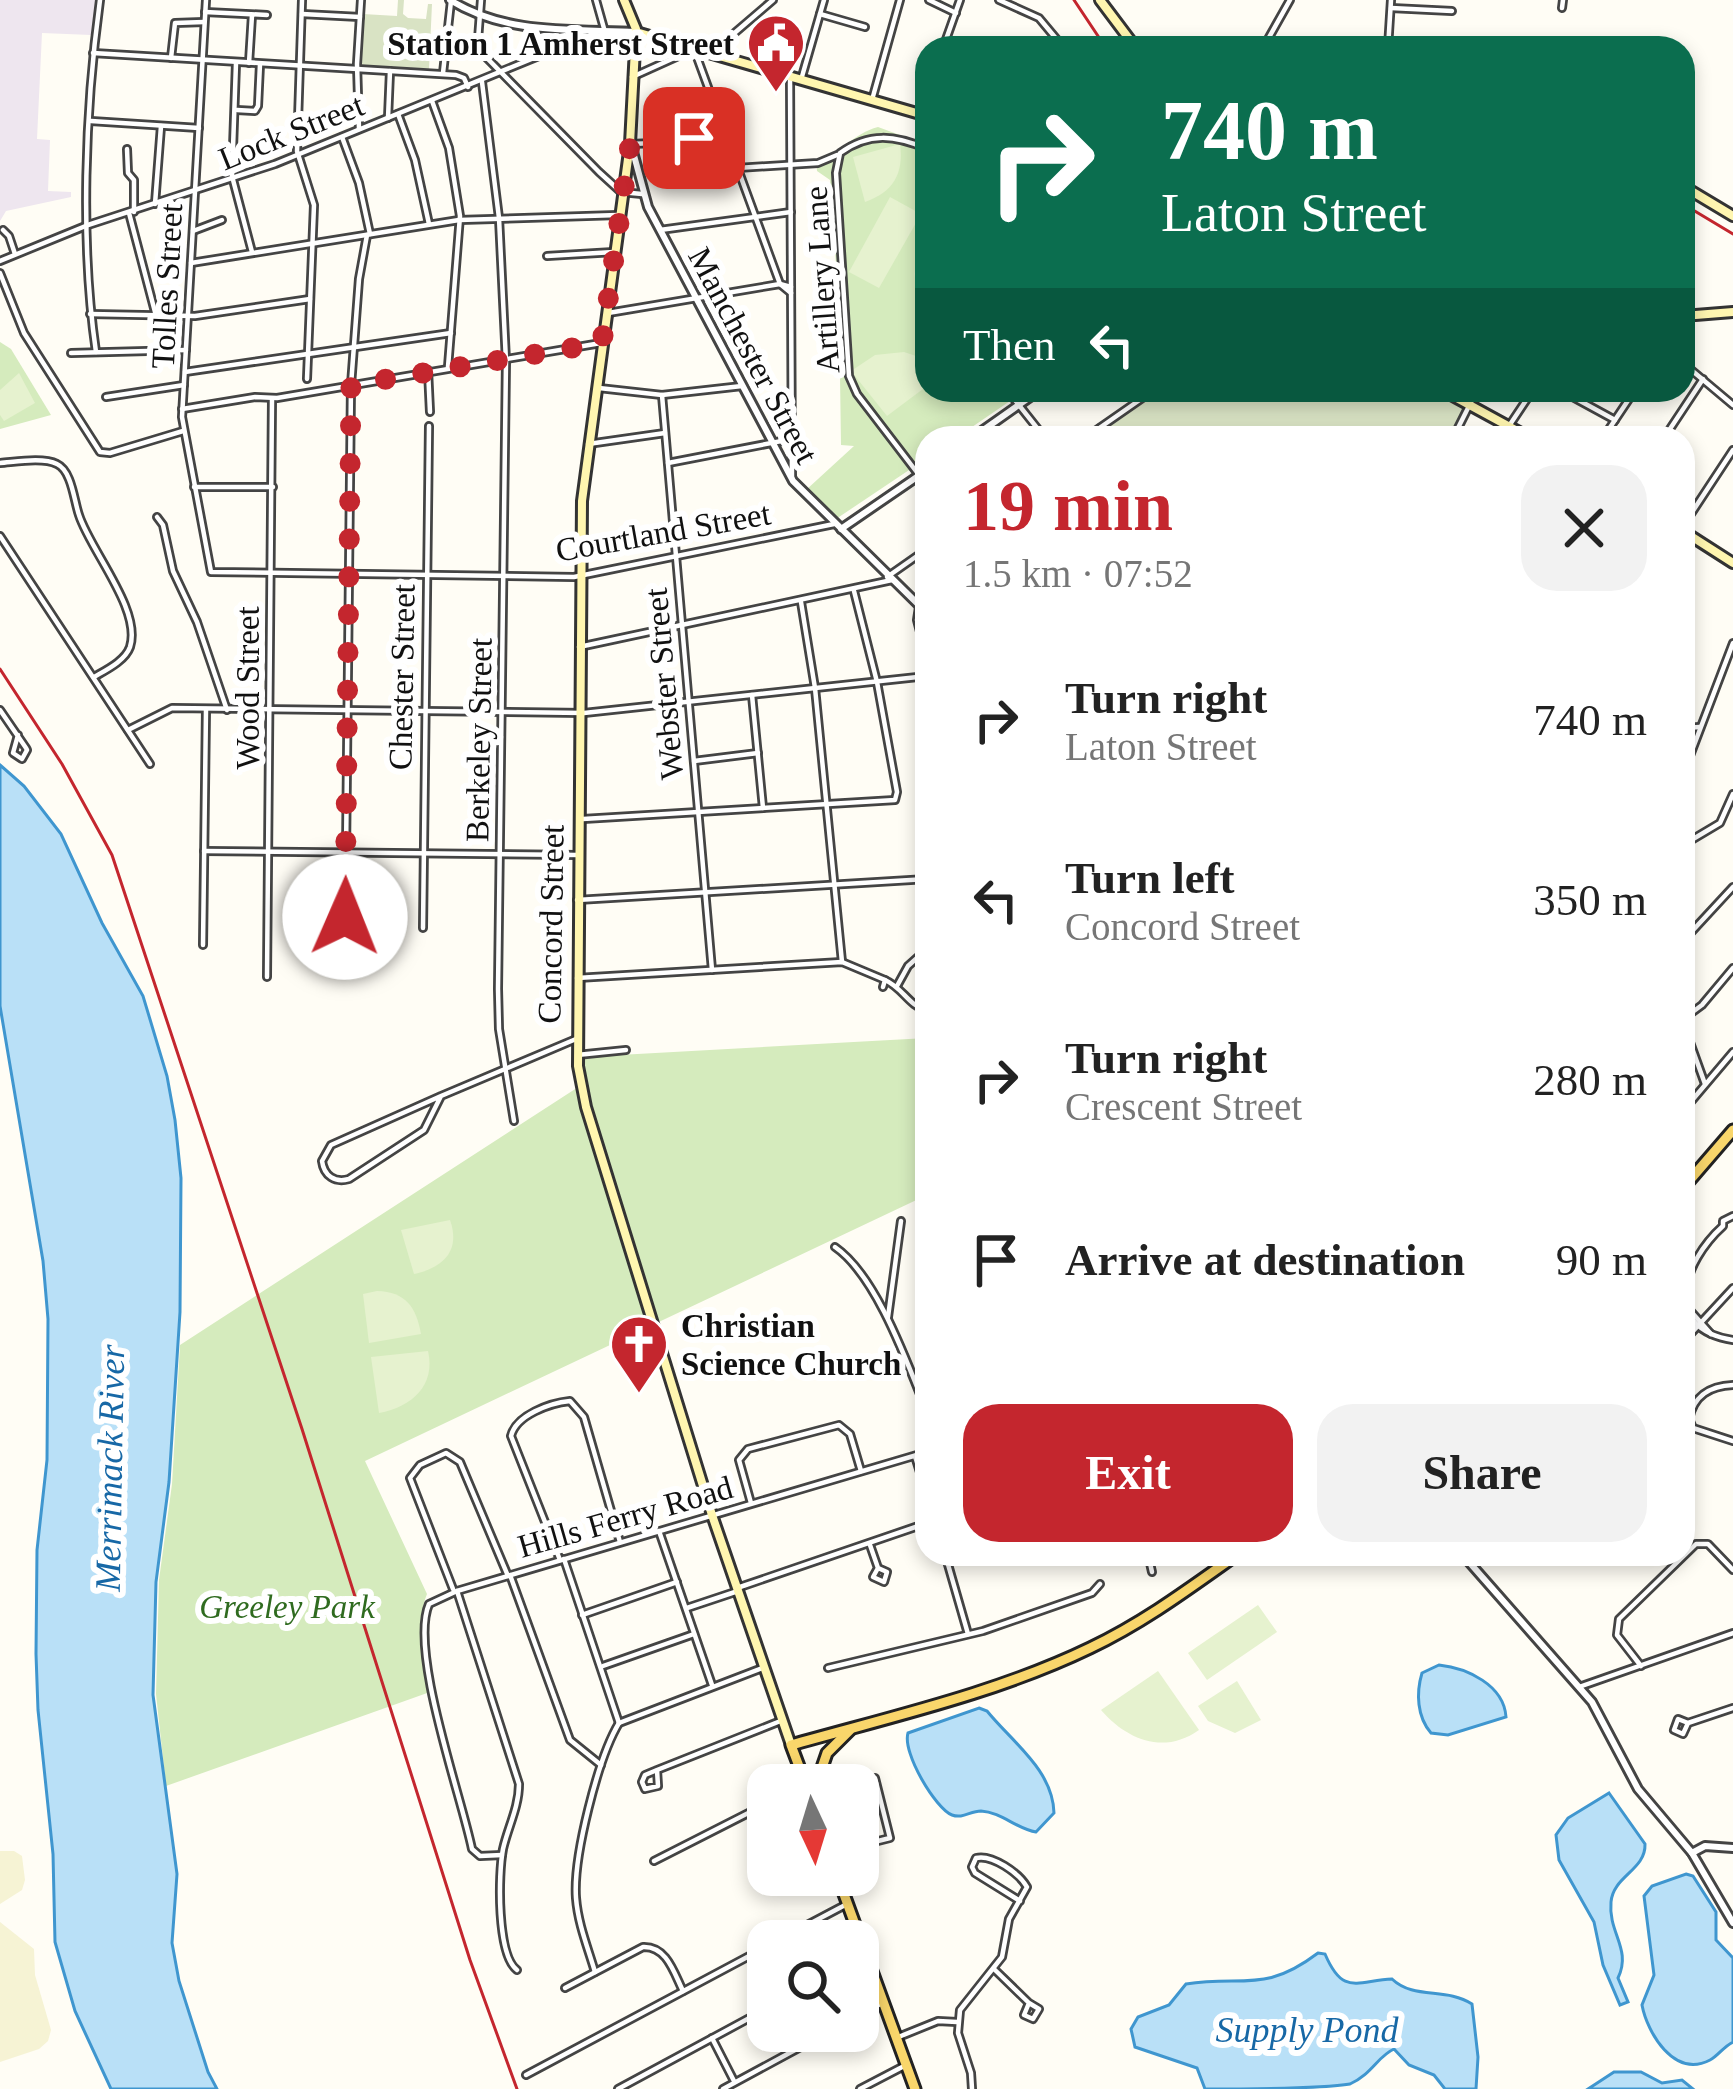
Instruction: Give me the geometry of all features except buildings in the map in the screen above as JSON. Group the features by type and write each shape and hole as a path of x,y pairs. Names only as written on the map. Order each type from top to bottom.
{"main road":[{"path":"625,0 636,32 915,112"},
{"path":"1100,0 1127,36"},
{"name":"Concord Street","path":"636,32 630,145 582,501 577,1055 586,1107 712,1515 798,1764"},
{"path":"1695,193 1733,216"},
{"path":"1695,315 1733,312"},
{"path":"1464,402 1509,426"},
{"path":"1695,537 1733,563"},
{"path":"1695,1173 1733,1130"},
{"path":"791,1744 1005,1681 1090,1648 1160,1609 1221,1566"},
{"path":"825,1764 831,1748 857,1726"},
{"path":"844,1896 851,1920"},
{"path":"879,1997 915,2089"}],"street":[{"path":"96,352 88,225 93,53 100,0"},
{"name":"Tolles Street","path":"206,0 182,431 211,572"},
{"path":"302,0 297,156 313,199 307,379"},
{"path":"359,129 361,0"},
{"path":"443,74 451,0 480,18 595,33 636,32"},
{"path":"481,0 480,50 621,191 642,194"},
{"path":"596,0 605,32"},
{"path":"757,0 762,9"},
{"path":"710,54 773,0"},
{"path":"801,80 824,0"},
{"path":"872,100 901,0"},
{"path":"929,0 956,13"},
{"path":"947,36 960,0"},
{"path":"999,0 1039,19 1054,36"},
{"path":"1270,36 1291,0"},
{"path":"1389,36 1391,4 1452,11"},
{"path":"205,12 267,15"},
{"path":"302,14 360,17"},
{"path":"820,14 865,27"},
{"path":"249,63 252,15"},
{"path":"171,58 175,23 205,22"},
{"name":"Lock Street","path":"0,261 88,225 297,156 595,33"},
{"path":"632,77 694,49 780,284"},
{"path":"93,53 443,74 461,76 468,87"},
{"path":"236,63 232,180 252,253"},
{"path":"235,110 255,111 258,106 260,64"},
{"path":"388,118 390,71"},
{"path":"790,76 793,481"},
{"name":"Berkeley Street","path":"482,82 499,218 505,358 498,989 514,1121"},
{"path":"432,101 449,148 459,220 448,367"},
{"path":"398,114 415,160 429,224"},
{"path":"91,122 199,128"},
{"path":"155,205 161,126"},
{"path":"630,145 681,142 721,128"},
{"name":"Artillery Lane","path":"915,146 874,136 860,140 841,153 836,173 848,371 857,394 915,470"},
{"path":"342,137 359,183 369,234 358,280 351,385 345,949"},
{"name":"Manchester Street","path":"630,145 642,194 793,481 915,602"},
{"path":"127,149 128,173 134,180 131,212 156,314"},
{"path":"737,168 818,163 841,153"},
{"path":"818,163 836,173"},
{"path":"660,230 791,212"},
{"path":"191,263 459,220 618,215"},
{"path":"193,231 222,220"},
{"path":"3,230 16,254"},
{"path":"547,256 614,252"},
{"path":"0,273 22,328 103,454 182,431"},
{"path":"605,314 780,284 791,290"},
{"path":"90,314 188,314 310,299"},
{"path":"184,372 451,333"},
{"path":"182,409 255,397 272,399 602,343"},
{"path":"71,352 186,350"},
{"path":"428,370 430,412"},
{"path":"1695,373 1733,405"},
{"path":"1695,391 1703,379"},
{"path":"106,397 184,386"},
{"path":"596,388 662,394 742,386"},
{"name":"Webster Street","path":"662,394 712,970"},
{"name":"Wood Street","path":"267,977 272,399"},
{"path":"989,426 1023,402"},
{"path":"1103,426 1137,402"},
{"path":"1459,426 1471,402"},
{"path":"1509,426 1525,402"},
{"path":"1581,402 1615,420"},
{"path":"1611,426 1627,402"},
{"name":"Chester Street","path":"423,928 429,426"},
{"path":"588,444 665,434"},
{"path":"668,463 792,439"},
{"path":"1695,510 1733,450"},
{"path":"0,463 53,463 68,477 83,526 110,574 130,629 125,655 94,677"},
{"path":"837,527 915,478"},
{"path":"194,487 273,487"},
{"path":"157,517 164,525 173,571 197,622 227,710"},
{"name":"Courtland Street","path":"211,572 580,576 837,527"},
{"path":"0,536 150,764"},
{"path":"579,647 854,590 890,579 915,559"},
{"path":"578,819 897,798 878,682 854,590"},
{"path":"801,602 815,688 842,962"},
{"path":"1695,741 1733,644"},
{"path":"128,730 166,709 579,713 915,677"},
{"path":"752,695 764,809"},
{"path":"0,710 18,735"},
{"path":"203,945 206,710"},
{"path":"1695,727 1700,727"},
{"path":"694,761 758,753"},
{"path":"1695,838 1720,823 1733,794"},
{"path":"205,851 578,855"},
{"path":"577,900 915,880"},
{"path":"1695,928 1733,887"},
{"path":"897,986 915,960"},
{"path":"577,978 842,962 897,986 915,1007"},
{"path":"1695,1011 1733,968"},
{"path":"441,1096 428,1126 350,1180 337,1180 326,1173 323,1155 331,1145 441,1096 505,1068 576,1039"},
{"path":"577,1055 626,1051"},
{"path":"1695,1096 1733,1052"},
{"path":"1695,1055 1705,1084"},
{"path":"1695,1266 1704,1246 1725,1219 1733,1216"},
{"path":"888,1318 902,1221"},
{"path":"1723,1226 1733,1226"},
{"path":"835,1247 854,1265 888,1318 915,1383"},
{"path":"1695,1328 1733,1288"},
{"path":"1695,1317 1712,1336 1733,1340"},
{"path":"1695,1404 1707,1390 1733,1385"},
{"path":"595,1972 578,1916 576,1882 591,1803 619,1723 562,1560 511,1436 518,1421 570,1401 584,1418 620,1542"},
{"path":"751,1504 739,1460 752,1447 839,1425 852,1438 862,1471"},
{"path":"1695,1428 1733,1441"},
{"path":"517,1970 503,1949 502,1856 519,1784 456,1591 410,1478 420,1465 452,1453 460,1462 509,1575 571,1740 603,1766"},
{"name":"Hills Ferry Road","path":"456,1591 915,1456"},
{"path":"686,1609 915,1527"},
{"path":"659,1531 712,1685"},
{"path":"869,1543 878,1568"},
{"path":"1695,1545 1708,1544 1733,1570"},
{"path":"948,1566 968,1634"},
{"path":"1151,1566 1152,1572"},
{"path":"1472,1566 1600,1714 1638,1789 1692,1853 1733,1923"},
{"path":"1641,1666 1617,1635 1618,1619 1673,1566"},
{"path":"582,1615 676,1582"},
{"path":"828,1668 968,1634 1092,1593 1100,1584"},
{"path":"456,1591 433,1600 424,1615 434,1697 472,1849 480,1856 502,1856"},
{"path":"1579,1687 1733,1633"},
{"path":"601,1666 694,1634"},
{"path":"619,1723 765,1667"},
{"path":"1688,1723 1733,1708"},
{"path":"657,1770 783,1720"},
{"path":"879,1794 890,1838 879,1841"},
{"path":"655,1862 747,1814"},
{"path":"1692,1853 1705,1846 1733,1848"},
{"path":"972,2089 957,2022 964,2000 994,1969 1005,1948 1010,1919 1020,1901 1026,1890 1024,1881 988,1857 976,1858 972,1863 976,1873 1020,1901"},
{"path":"817,1920 847,1904"},
{"path":"565,1988 652,1947 662,1952 683,1991"},
{"path":"526,2075 747,1957"},
{"path":"994,1969 1029,2003"},
{"path":"618,2089 747,2019"},
{"path":"896,2038 938,2021 957,2022"},
{"path":"712,2038 735,2082"},
{"path":"723,2089 791,2052"},
{"path":"860,2089 906,2065"}],"shaded area":[{"path":"0,0 96,0 91,35 42,33 37,139 50,140 48,191 71,192 71,197 6,211 0,221"},
{"path":"0,1851 22,1856 25,1880 22,1890 0,1904"},
{"path":"0,1922 34,1949 35,1975 51,2030 39,2049 0,2062"}],"green space":[{"path":"398,0 404,0 403,14 408,18 426,19 428,4 432,4 429,69 361,65 363,14 397,16"},
{"path":"878,127 915,141 915,402 1008,402 974,426 915,426 915,466 836,519 806,490 854,446 841,445 839,308 830,180 817,171 816,159"},
{"path":"900,144 894,180 883,193 865,202 853,157"},
{"path":"890,197 915,211 915,225 879,288 849,272"},
{"path":"0,342 11,349 51,415 0,429"},
{"path":"875,355 915,356 915,395 887,416 851,371"},
{"path":"19,373 35,403 4,421 0,390"},
{"path":"1144,402 1450,402 1463,409 1454,426 1109,426"},
{"name":"Greeley Park","path":"915,1039 915,1201 365,1461 427,1594 421,1630 430,1692 166,1786 156,1694 159,1580 172,1484 180,1345 586,1082 583,1057"},
{"path":"450,1220 453,1241 447,1256 414,1274 401,1230"},
{"path":"363,1294 395,1294 408,1303 421,1334 369,1343"},
{"path":"428,1351 428,1374 419,1392 402,1406 379,1413 371,1357"},
{"path":"1258,1605 1277,1632 1207,1680 1188,1653"},
{"path":"1158,1671 1199,1730 1186,1738 1147,1741 1122,1729 1101,1710"},
{"path":"1237,1681 1261,1720 1235,1733 1208,1721 1198,1706"}],"water":[{"name":"Merrimack River","path":"0,765 24,786 61,834 102,923 143,996 175,1120 181,1178 180,1312 169,1482 156,1582 153,1695 177,1874 172,1943 179,1981 217,2089 111,2089 75,2011 55,1942 53,1854 36,1654 37,1550 47,1460 48,1319 43,1261 0,1006"},
{"path":"1439,1665 1482,1680 1499,1696 1506,1717 1448,1735 1431,1733 1420,1712 1419,1689 1422,1673"},
{"path":"979,1708 1019,1746 1047,1783 1054,1813 1036,1832 988,1812 952,1815 915,1766 908,1733"},
{"path":"1609,1793 1645,1844 1640,1860 1617,1886 1611,1902 1622,1958 1618,1978 1628,2002 1620,2005 1603,1965 1594,1922 1559,1860 1556,1835 1568,1818"},
{"path":"1686,1874 1693,1876 1716,1912 1716,1940 1733,1958 1733,2042 1697,2064 1685,2063 1664,2050 1642,2005 1654,1975 1644,1896 1652,1886"},
{"name":"Supply Pond","path":"1318,1953 1325,1954 1345,1981 1392,1979 1410,1989 1472,2004 1476,2089 1445,2089 1434,2075 1409,2065 1394,2049 1350,2084 1205,2089 1197,2068 1135,2047 1131,2029 1138,2017 1169,2005 1186,1984 1268,1978"},
{"path":"1614,2072 1641,2072 1662,2083 1682,2080 1693,2089 1588,2089"}],"railway":[{"path":"1074,0 1098,36"},
{"path":"1695,211 1733,234"},
{"path":"0,669 62,764 112,855 302,1429 470,1960 517,2089"}],"place":[{"name":"Station 1 Amherst Street","path":"776,94"},
{"name":"Christian Science Church","path":"639,1395"}],"route":[{"path":"345,917 351,385 602,343 630,145 694,138"}]}
